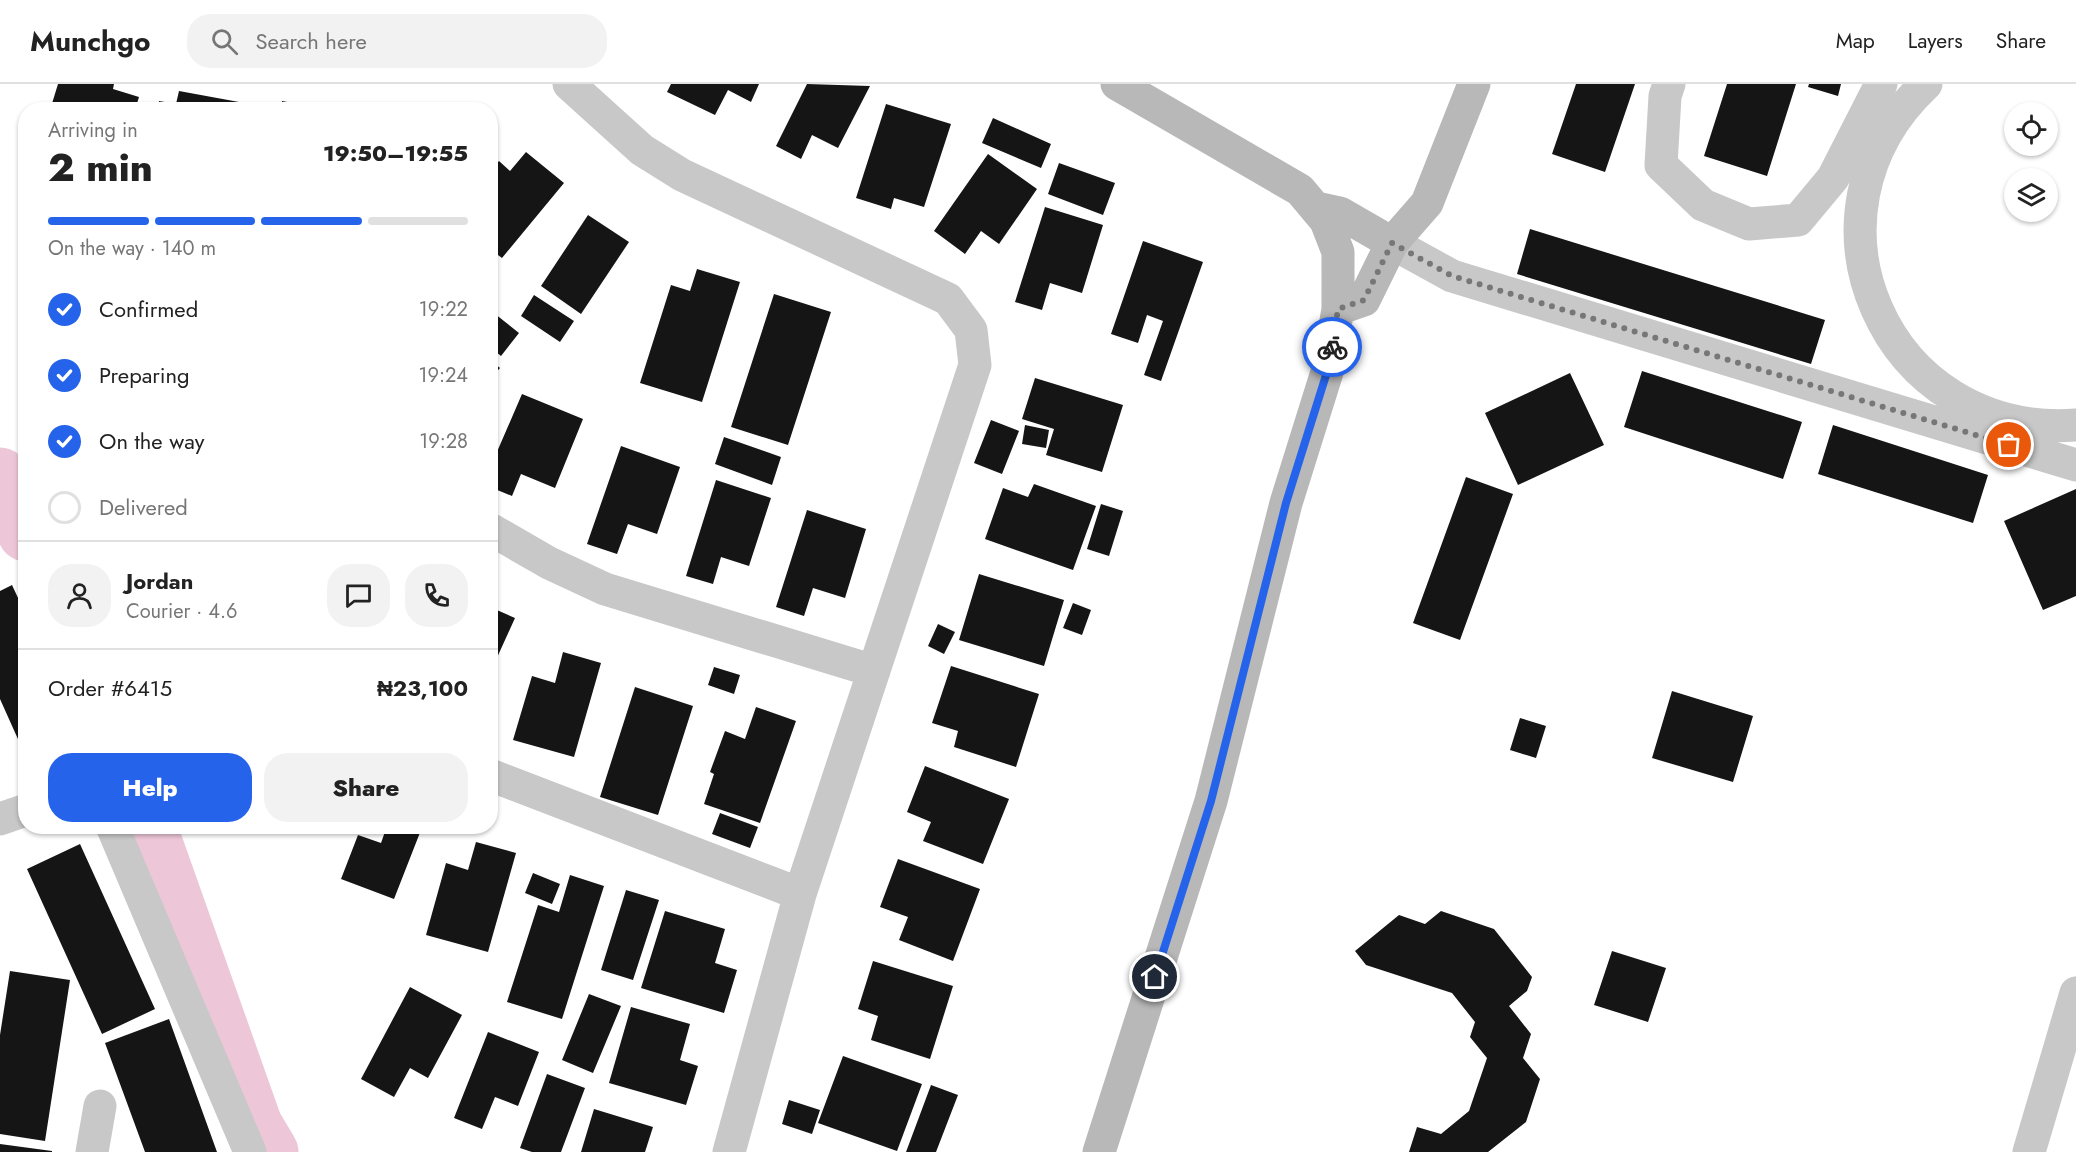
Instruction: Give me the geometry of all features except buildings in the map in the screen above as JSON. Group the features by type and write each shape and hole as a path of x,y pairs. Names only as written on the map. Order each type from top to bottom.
{"street":[{"path":"569,84 642,150 682,175 948,299 971,330 975,365 800,894 729,1152"},
{"path":"1099,1152 1211,801 1286,503 1327,372 1338,309 1338,252 1326,221 1300,190 1117,84"},
{"path":"1338,309 1364,300 1392,243 1427,203 1474,84"},
{"path":"1669,84 1660,165 1703,205 1749,224 1798,220 1833,178 1881,84"},
{"path":"1926,84 1893,122 1877,151 1867,181 1861,214 1861,246 1866,278 1876,309 1892,337 1911,363 1935,385 1962,403 1991,416 2022,424 2076,425"},
{"path":"1317,208 1340,213 1452,276 2076,465"},
{"path":"498,534 549,563 605,589 874,671"},
{"path":"498,778 800,894"},
{"path":"0,819 18,813"},
{"path":"115,834 250,1152"},
{"path":"2030,1152 2076,993"},
{"path":"92,1152 100,1106"}],"waterway":[{"path":"0,476 18,515"},
{"path":"151,834 254,1125 270,1152"}],"way so far":[{"path":"1332,347 1338,309 1364,300 1392,243 1452,276 2009,445"}],"route":[{"path":"1155,977 1211,801 1286,503 1327,372 1332,347"}]}
